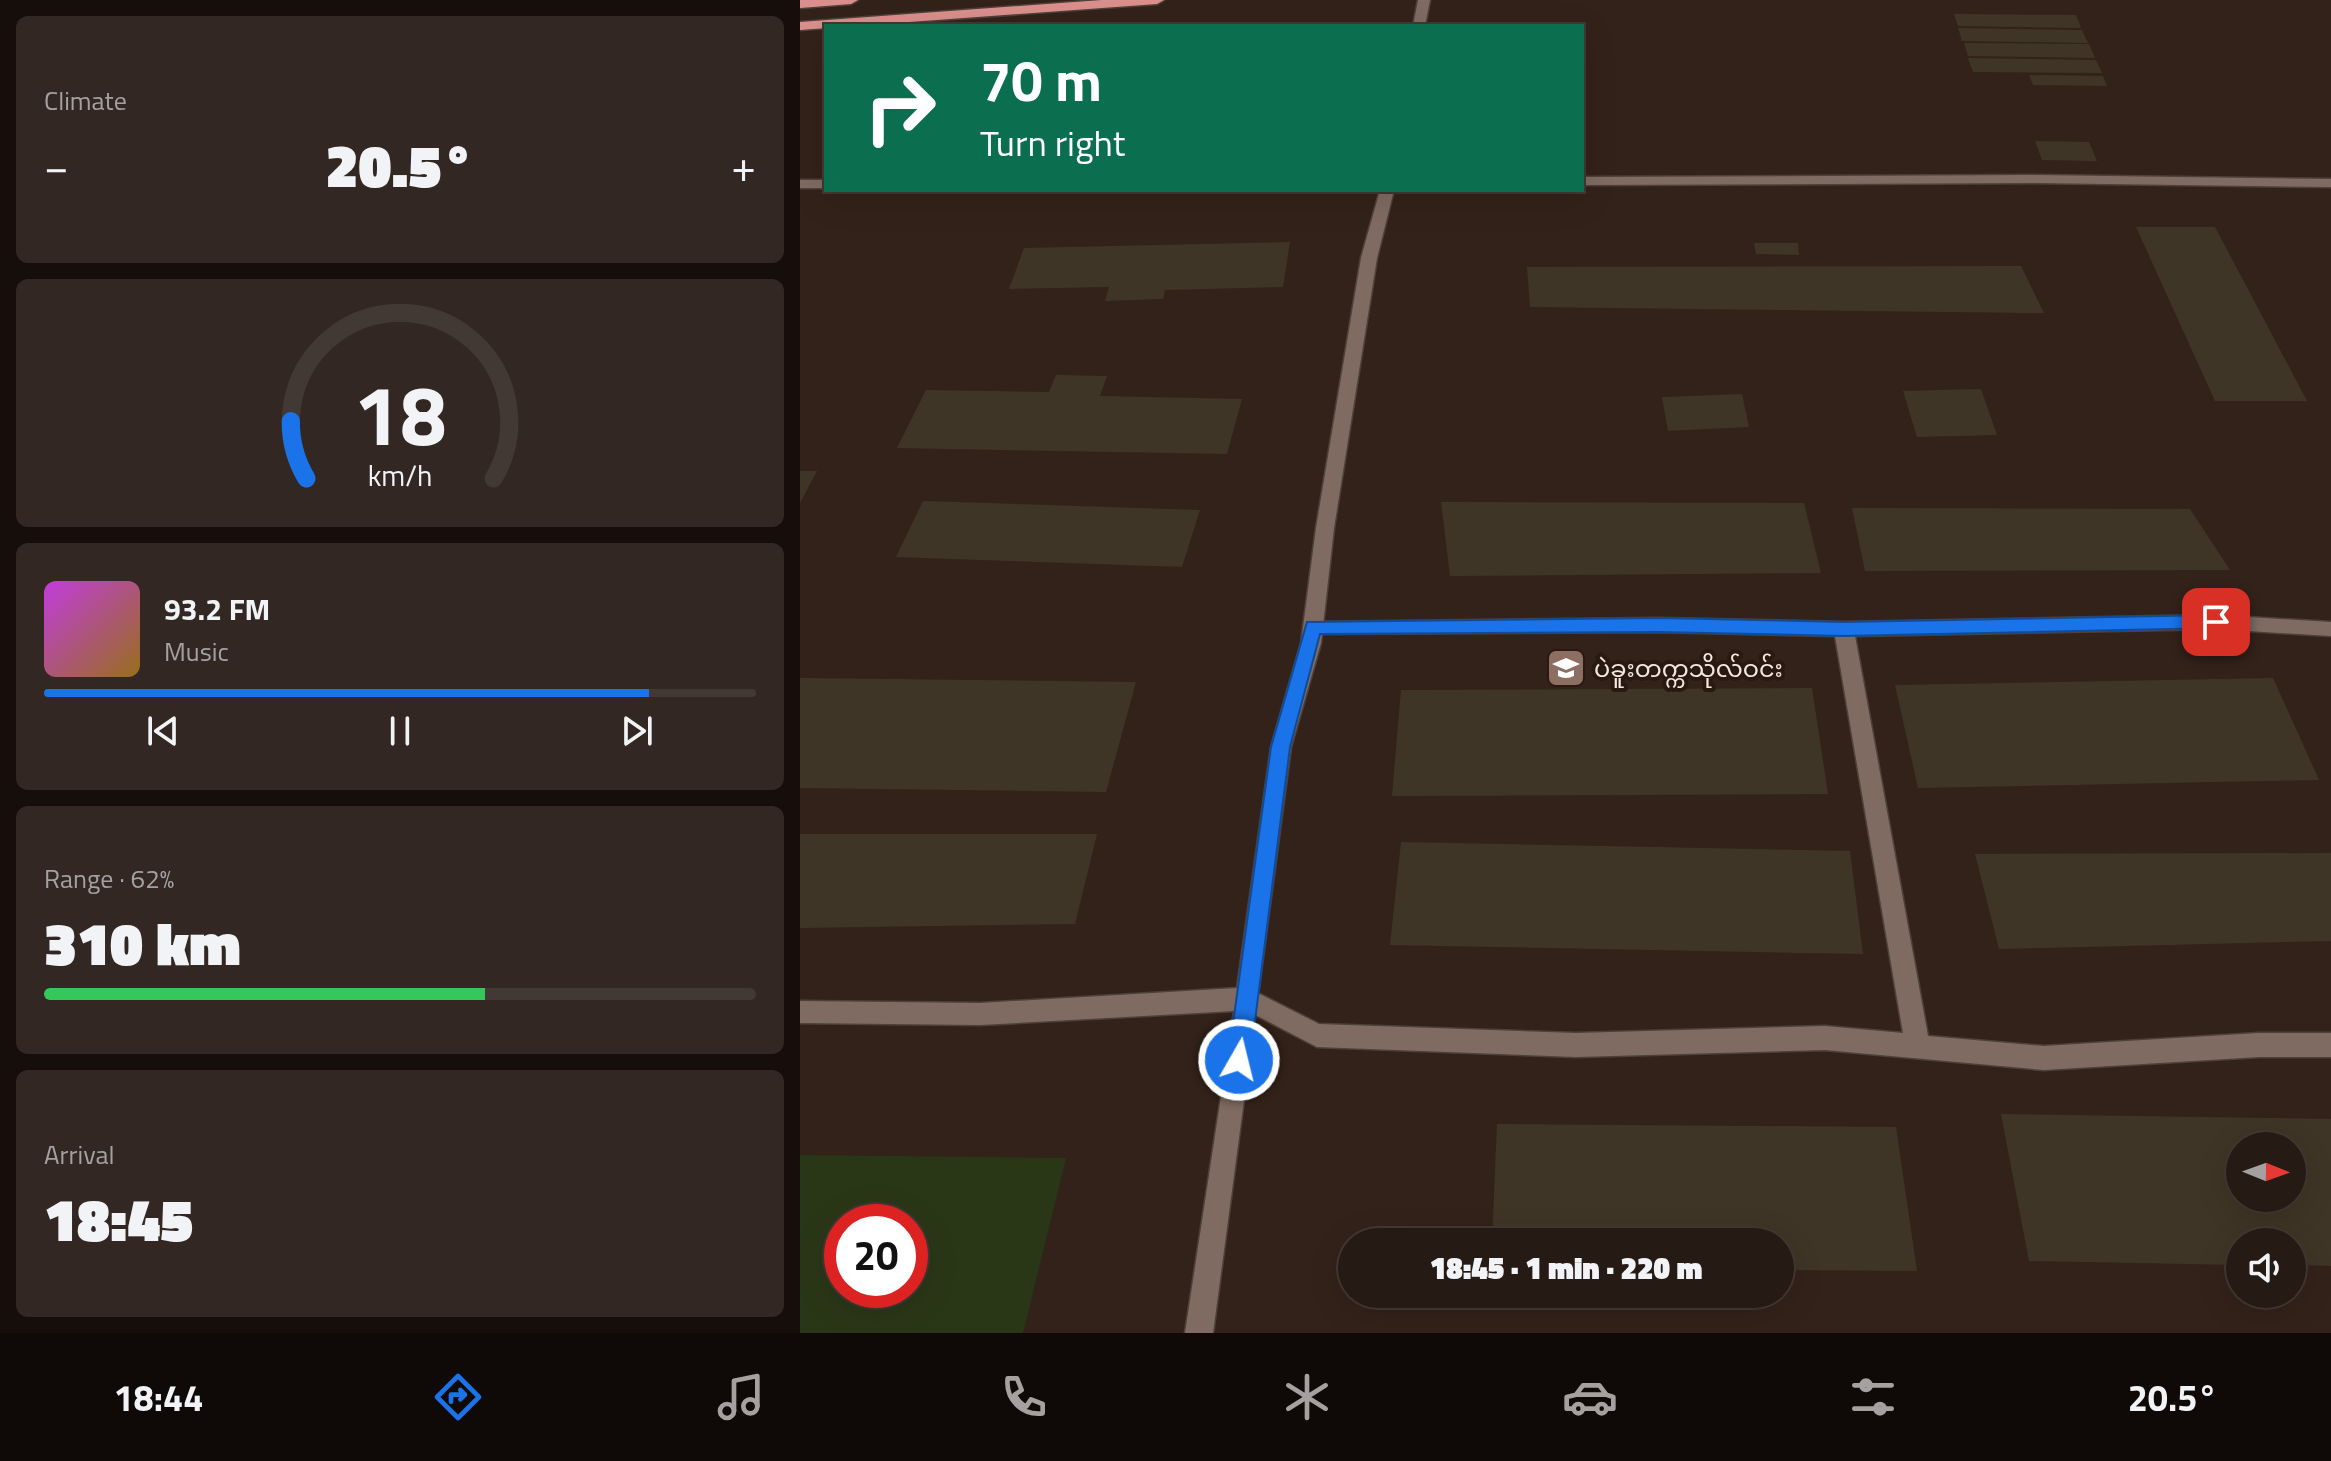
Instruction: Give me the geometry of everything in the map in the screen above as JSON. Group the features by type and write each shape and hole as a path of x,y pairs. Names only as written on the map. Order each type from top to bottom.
{"highway":[{"path":"800,4 851,0"},
{"path":"827,24 1157,0"},
{"path":"800,26 824,24"}],"street":[{"path":"1419,24 1424,0"},
{"path":"1584,181 2035,179 2331,183"},
{"path":"800,184 824,184"},
{"path":"1199,1333 1281,747 1313,627 1325,528 1369,258 1386,192"},
{"path":"1313,627 1658,625 1844,629 2216,622 2331,629"},
{"path":"1844,629 1918,1047"},
{"path":"800,1012 980,1014 1248,999 1317,1035 1576,1045 1825,1038 2044,1058 2259,1045 2331,1045"}],"green space":[{"path":"800,1155 1066,1158 1023,1333 800,1333"}],"building":[{"path":"1954,14 2076,15 2081,28 1958,26"},
{"path":"1958,28 2082,30 2088,43 1962,41"},
{"path":"1964,43 2089,44 2095,58 1968,56"},
{"path":"1968,58 2096,60 2102,73 1973,72"},
{"path":"2029,75 2103,76 2107,86 2033,85"},
{"path":"2035,141 2089,142 2097,161 2042,160"},
{"path":"2136,227 2215,227 2307,401 2215,401"},
{"path":"1290,242 1283,287 1165,290 1163,299 1105,301 1109,287 1009,289 1024,248"},
{"path":"1754,243 1798,243 1799,255 1756,254"},
{"path":"2021,266 2044,313 1530,307 1527,267"},
{"path":"1056,375 1107,376 1100,396 1242,399 1227,454 897,448 926,390 1049,392"},
{"path":"1981,389 1997,435 1917,437 1903,391"},
{"path":"1742,394 1749,427 1668,431 1662,397"},
{"path":"800,471 817,471 800,503"},
{"path":"923,501 1200,510 1182,567 896,557"},
{"path":"1441,502 1804,503 1821,573 1450,576"},
{"path":"1852,508 2190,509 2230,570 1865,571"},
{"path":"800,678 1136,682 1106,792 800,788"},
{"path":"2273,678 2319,780 1918,788 1895,685"},
{"path":"1812,688 1828,794 1392,796 1401,690"},
{"path":"800,834 1097,834 1075,924 800,928"},
{"path":"1401,842 1850,851 1863,954 1390,945"},
{"path":"2331,853 2331,941 1999,949 1975,854"},
{"path":"2001,1114 2331,1119 2331,1266 2306,1265 2306,1228 2226,1228 2226,1265 2029,1261"},
{"path":"1497,1124 1896,1127 1917,1271 1794,1270 1794,1228 1493,1228"}],"place":[{"name":"ပဲခူးတက္ကသိုလ်ဝင်း","path":"1566,668"}],"route":[{"path":"1239,1060 1281,747 1313,627 1658,625 1844,629 2216,622"}]}
